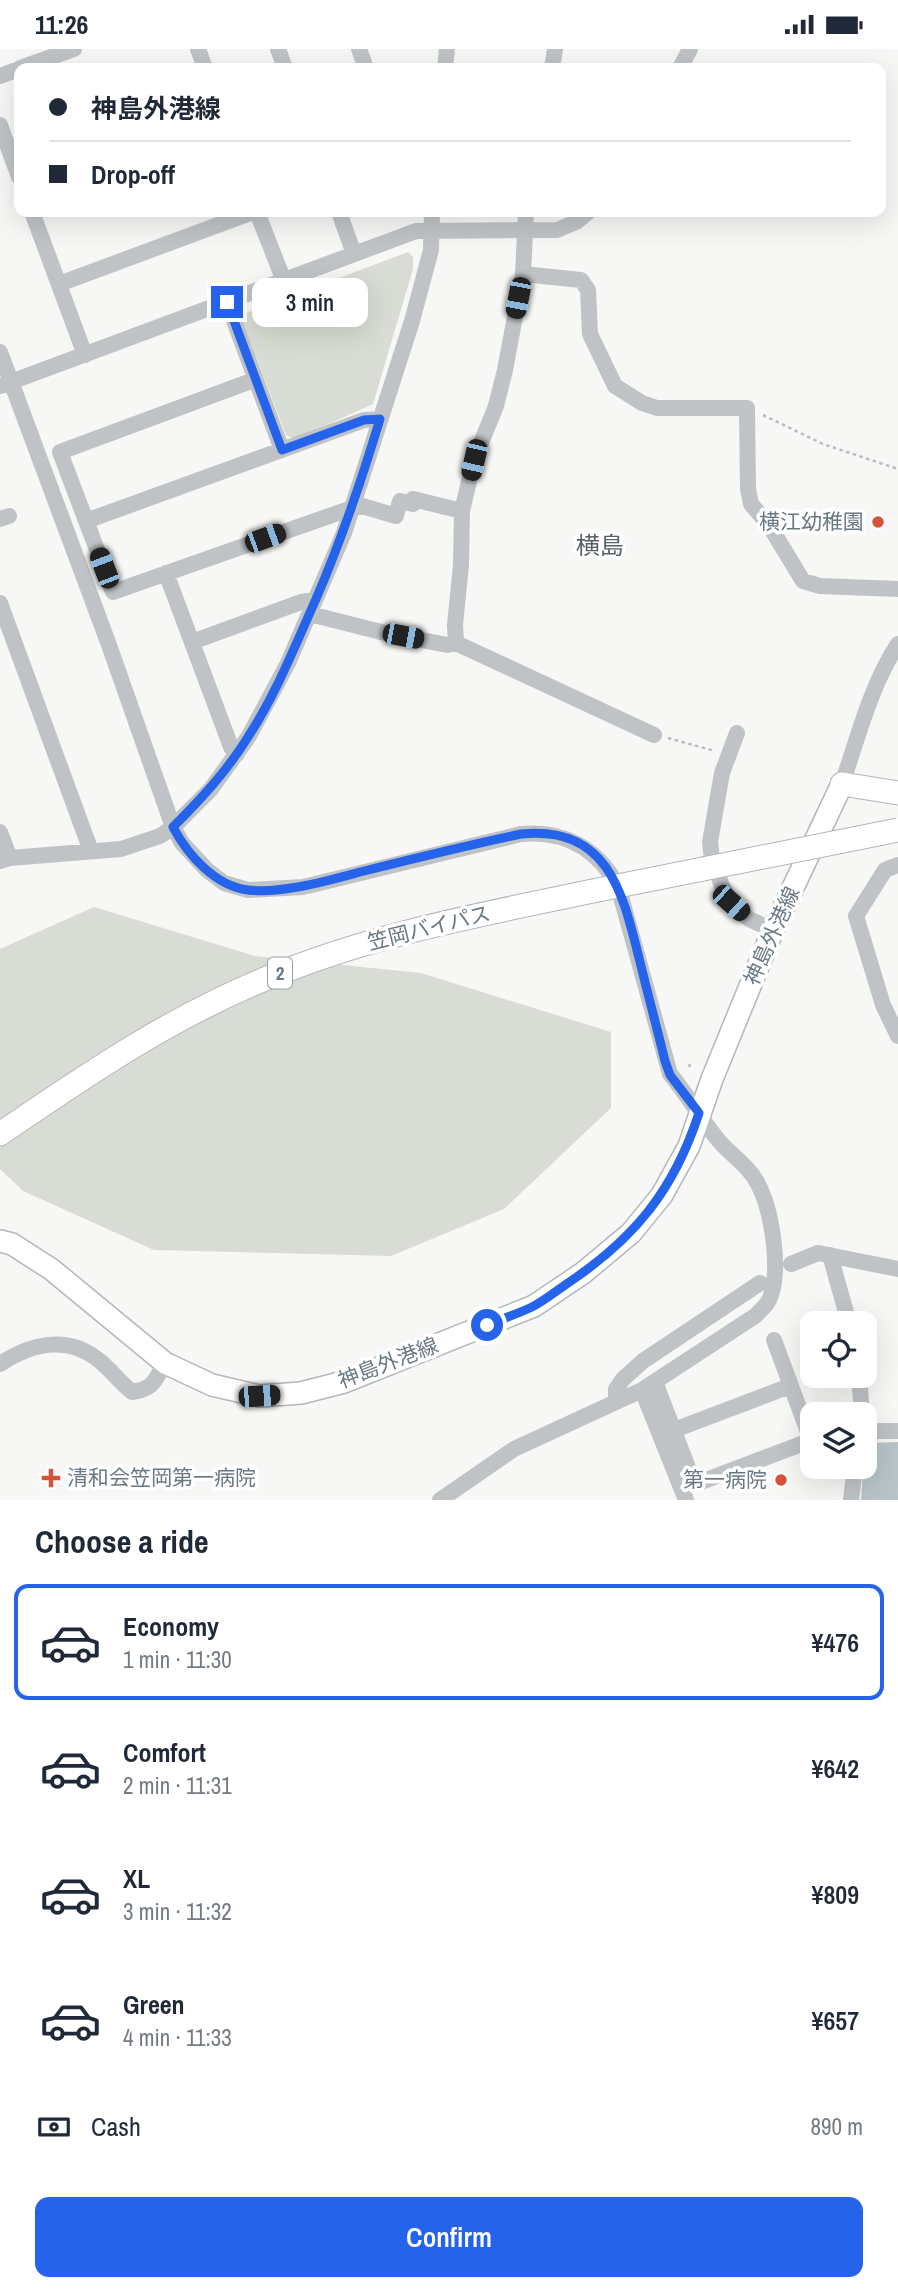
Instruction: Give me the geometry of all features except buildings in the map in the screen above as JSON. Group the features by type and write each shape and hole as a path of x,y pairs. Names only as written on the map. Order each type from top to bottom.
{"highway":[{"path":"842,784 898,793"},
{"name":"笠岡バイパス","path":"0,1134 111,1058 169,1025 284,971 349,948 411,930 898,830"}],"main road":[{"name":"神島外港線","path":"0,1241 12,1244 51,1269 165,1363 212,1385 259,1396 301,1393 344,1382 534,1306 583,1273 631,1233 662,1195 688,1146 774,930 842,784"}],"street":[{"path":"34,63 74,49"},
{"path":"0,125 14,145"},
{"path":"38,217 85,355"},
{"path":"59,284 241,217"},
{"path":"257,217 284,281"},
{"path":"341,217 354,254"},
{"path":"0,832 5,859 121,849 141,844 173,827 211,789 237,754 288,663 340,544 412,321 431,250 432,217"},
{"path":"456,643 462,511 474,460 496,406 523,274 525,217"},
{"path":"6,384 416,231 556,230 582,217"},
{"path":"523,274 581,280 588,290 590,334 615,386 625,393 657,408 747,408 748,489 751,504 769,525 803,581 820,586 898,589"},
{"path":"227,302 282,450"},
{"path":"0,352 6,384 114,658 173,827 182,843 207,870 224,883 248,890 303,887 521,834 539,832 561,835 585,846 603,863 618,886 670,1075 716,1138 740,1160 758,1184 771,1230 776,1269 768,1303 755,1316 649,1386 514,1449 440,1500"},
{"path":"254,380 60,452 113,592 352,508 362,506 396,516 400,501 413,504 414,499 462,511"},
{"path":"86,521 364,420 380,419"},
{"path":"166,573 231,747 237,754"},
{"path":"192,642 301,602 381,632 447,645 456,643 654,735"},
{"path":"0,603 91,851"},
{"path":"842,784 869,707 889,658 898,644"},
{"path":"737,733 727,754 710,842 712,859 731,903 749,919 774,930"},
{"path":"898,865 885,870 856,916 884,1005 898,1036"},
{"path":"791,1264 818,1253 898,1269"},
{"path":"830,1255 846,1311"},
{"path":"615,1402 616,1389 643,1361 760,1283"},
{"path":"774,1340 800,1411"},
{"path":"0,1364 16,1353 35,1346 59,1344 79,1347 97,1358 132,1392 153,1385 165,1363"},
{"path":"649,1386 674,1430 692,1478 701,1482 800,1445"},
{"path":"649,1386 686,1500"},
{"path":"674,1430 790,1386"},
{"path":"877,1431 898,1431"},
{"path":"850,1500 853,1479"}],"path":[{"path":"747,408 823,444 898,469"},
{"path":"654,735 727,754"}],"shaded area":[{"path":"408,252 413,257 413,269 373,404 295,439 286,435 242,320 246,313"},
{"path":"94,907 255,956 421,973 611,1032 611,1108 504,1209 391,1256 154,1250 23,1191 0,1169 0,949"},
{"path":"898,1442 898,1500 861,1500 862,1479 877,1479 877,1443"}],"place":[{"name":"横江幼稚園","path":"878,522"},
{"name":"清和会笠岡第一病院","path":"51,1478"},
{"name":"第一病院","path":"781,1480"}],"district":[{"name":"横島","path":"600,546"}],"route":[{"path":"227,302 282,450 364,420 380,419 344,533 288,663 237,754 211,789 173,827 182,843 207,870 224,883 248,890 303,887 521,834 539,832 561,835 585,846 603,863 618,886 665,1061 670,1075 699,1113 688,1146 662,1195 631,1233 583,1273 534,1306 487,1325"}]}
